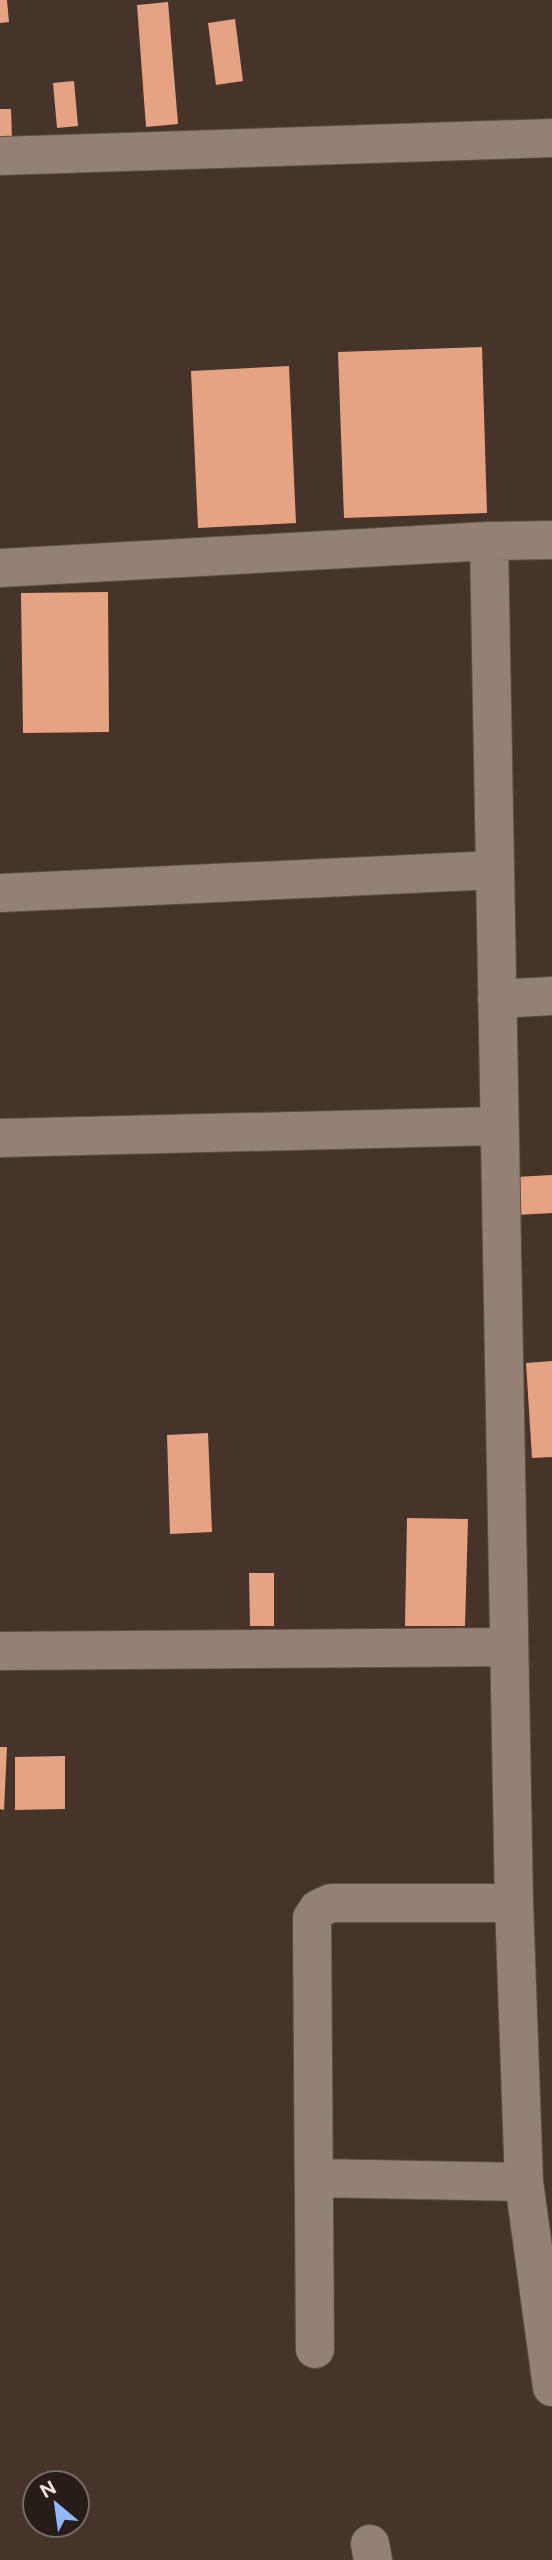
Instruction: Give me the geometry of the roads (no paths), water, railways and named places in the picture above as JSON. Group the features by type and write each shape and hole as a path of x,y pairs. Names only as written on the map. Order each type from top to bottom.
{"street":[{"path":"0,156 552,138"},
{"path":"0,568 489,541 552,540"},
{"path":"489,541 514,1903 524,2182 552,2387"},
{"path":"0,894 495,870"},
{"path":"498,999 552,996"},
{"path":"0,1138 499,1126"},
{"path":"0,1651 509,1647"},
{"path":"315,2349 312,1919 318,1909 331,1903 514,1903"},
{"path":"314,2178 524,2182"}]}
